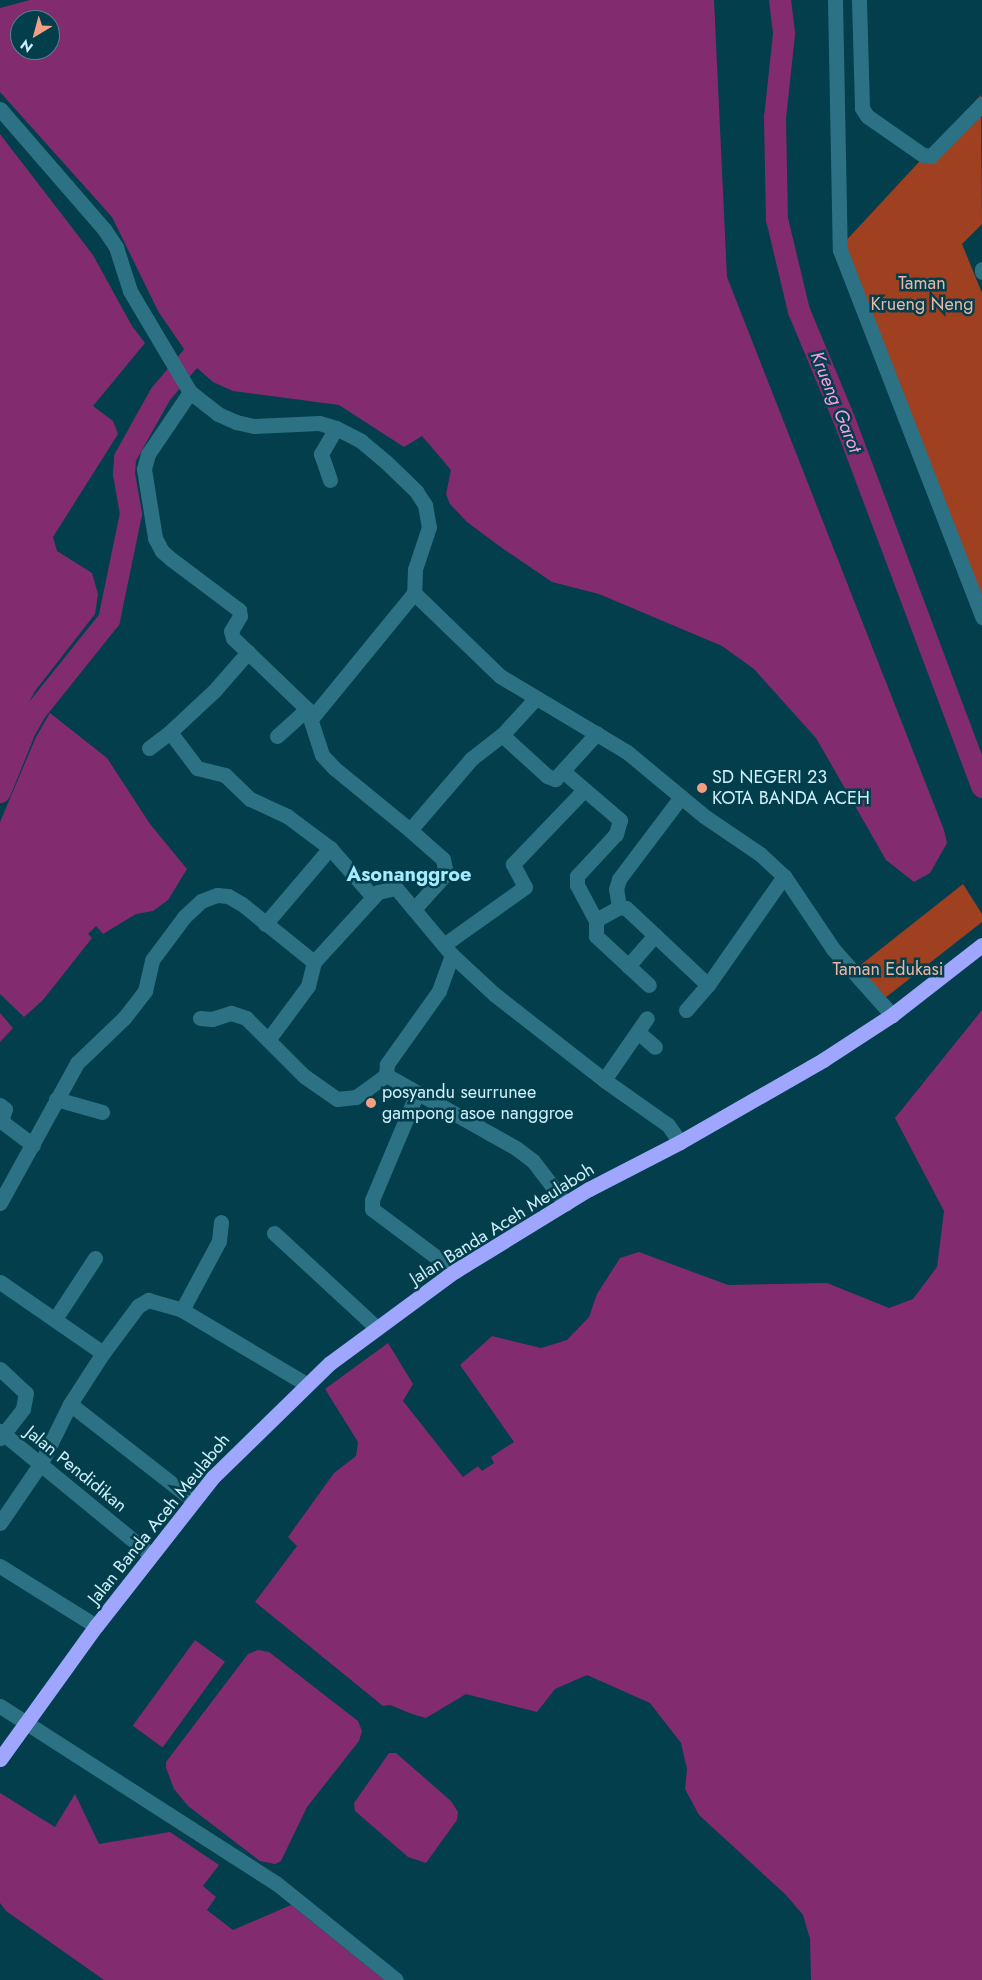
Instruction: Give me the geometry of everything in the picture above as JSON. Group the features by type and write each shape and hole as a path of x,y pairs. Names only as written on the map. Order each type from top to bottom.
{"highway":[{"name":"Jalan Banda Aceh Meulaboh","path":"0,1759 27,1725 96,1626 194,1502 240,1447 306,1384 377,1328 455,1271 588,1189 680,1142 823,1060 892,1015 979,951"}],"street":[{"path":"835,0 840,250 982,617"},
{"path":"858,0 862,108 867,116 923,155 931,156 982,104"},
{"path":"0,109 104,229 116,247 130,291 169,360 188,388 218,414 236,422 254,426 319,423 336,428 361,441 374,452 416,491 425,505 429,527 415,569 414,593 309,714 277,736"},
{"path":"188,388 148,454 144,469 150,518 162,551 239,610 240,616 231,631 233,638 309,714 322,755 442,859 446,869 442,878 414,909"},
{"path":"330,480 321,454 336,428"},
{"path":"414,593 500,676 627,752 681,797 760,854 784,876 833,949 892,1015"},
{"path":"149,748 170,732 248,652"},
{"path":"410,830 471,759 502,735 536,698"},
{"path":"170,732 197,768 225,775 250,799 287,816 330,848 373,897"},
{"path":"502,735 547,776 555,779 564,772 597,733"},
{"path":"564,772 620,820 620,827 577,876 577,885 596,920 596,936 649,985"},
{"path":"200,1018 212,1019 231,1013 246,1018 304,1076 337,1099 356,1097 386,1075 387,1064 439,991 449,950 525,886 513,864 584,790"},
{"path":"618,907 616,890 619,879 681,797"},
{"path":"265,924 330,848"},
{"path":"686,1010 708,985 784,876"},
{"path":"268,1040 308,986 314,962 373,897 386,888 396,888 449,950 527,1022 668,1125 680,1142"},
{"path":"0,1203 77,1063 124,1018 145,991 152,960 184,917 202,901 217,895 228,896 314,962"},
{"path":"596,920 618,907 631,911 708,985"},
{"path":"628,966 655,935"},
{"path":"604,1080 648,1018"},
{"path":"639,1033 655,1047"},
{"path":"386,1075 516,1148 533,1161 566,1204"},
{"path":"417,1093 372,1200 372,1209 455,1271"},
{"path":"56,1099 102,1112"},
{"path":"0,1105 5,1109 2,1121 33,1145"},
{"path":"182,1310 219,1241 221,1222"},
{"path":"274,1233 377,1328"},
{"path":"54,1319 95,1258"},
{"path":"0,1282 103,1353"},
{"path":"0,1523 41,1463 70,1404 103,1353 138,1306 148,1300 182,1310 306,1384"},
{"path":"0,1369 26,1393 22,1409 1,1434"},
{"path":"70,1404 194,1502"},
{"name":"Jalan Pendidikan","path":"1,1434 41,1463 152,1555"},
{"path":"0,1566 96,1626"},
{"path":"0,1706 276,1883 396,1980"}],"green space":[{"name":"Taman Krueng Neng","path":"981,95 982,224 962,244 982,293 982,600 842,245"},
{"name":"Taman Edukasi","path":"963,884 982,914 982,922 885,998 858,967"}],"shaded area":[{"path":"30,0 714,0 727,277 944,830 947,843 930,873 914,882 886,860 816,738 754,669 722,646 599,594 552,582 502,548 467,522 450,504 446,494 451,470 422,436 404,447 339,405 233,391 213,382 197,368 158,311 112,217 0,92 0,8"},
{"path":"0,134 93,255 132,326 145,343 93,406 113,421 118,434 53,537 57,551 92,573 98,594 95,614 35,691 16,726 0,773"},
{"path":"50,713 107,758 150,824 187,869 168,900 153,911 136,914 103,934 96,926 88,934 92,938 43,1000 24,1017 0,994 0,822 36,737"},
{"path":"982,1010 982,1980 811,1980 810,1939 803,1915 786,1895 699,1815 685,1789 687,1769 681,1743 650,1703 587,1675 555,1689 537,1712 466,1694 426,1718 390,1705 383,1706 255,1602 297,1546 288,1537 334,1473 356,1456 358,1442 325,1389 388,1343 413,1384 403,1401 463,1477 478,1466 482,1471 494,1463 491,1457 514,1442 460,1365 492,1336 541,1348 567,1340 589,1317 597,1294 620,1258 639,1252 728,1285 827,1283 889,1308 913,1299 937,1267 944,1211 895,1118"},
{"path":"0,1013 13,1028 0,1042"},
{"path":"195,1640 225,1662 163,1748 133,1726"},
{"path":"258,1650 269,1652 358,1721 362,1731 359,1741 307,1807 281,1861 275,1864 260,1861 188,1806 174,1789 166,1768 166,1762 248,1654"},
{"path":"389,1753 396,1753 451,1801 458,1812 457,1820 426,1863 408,1857 355,1811 354,1803"},
{"path":"0,1793 55,1827 75,1794 99,1844 170,1832 219,1865 203,1886 216,1897 207,1910 233,1930 291,1905 384,1980 104,1980 6,1911 0,1903"}],"waterway":[{"name":"Krueng Garot","path":"780,0 784,34 775,118 777,219 799,311 844,419 982,787"},
{"path":"0,792 25,730 36,711 109,620 131,514 124,474 125,458 160,395 191,358"}],"place":[{"name":"SD NEGERI 23 KOTA BANDA ACEH","path":"702,788"},
{"name":"posyandu seurrunee gampong asoe nanggroe","path":"371,1103"}],"district":[{"name":"Asonanggroe","path":"409,874"}]}
